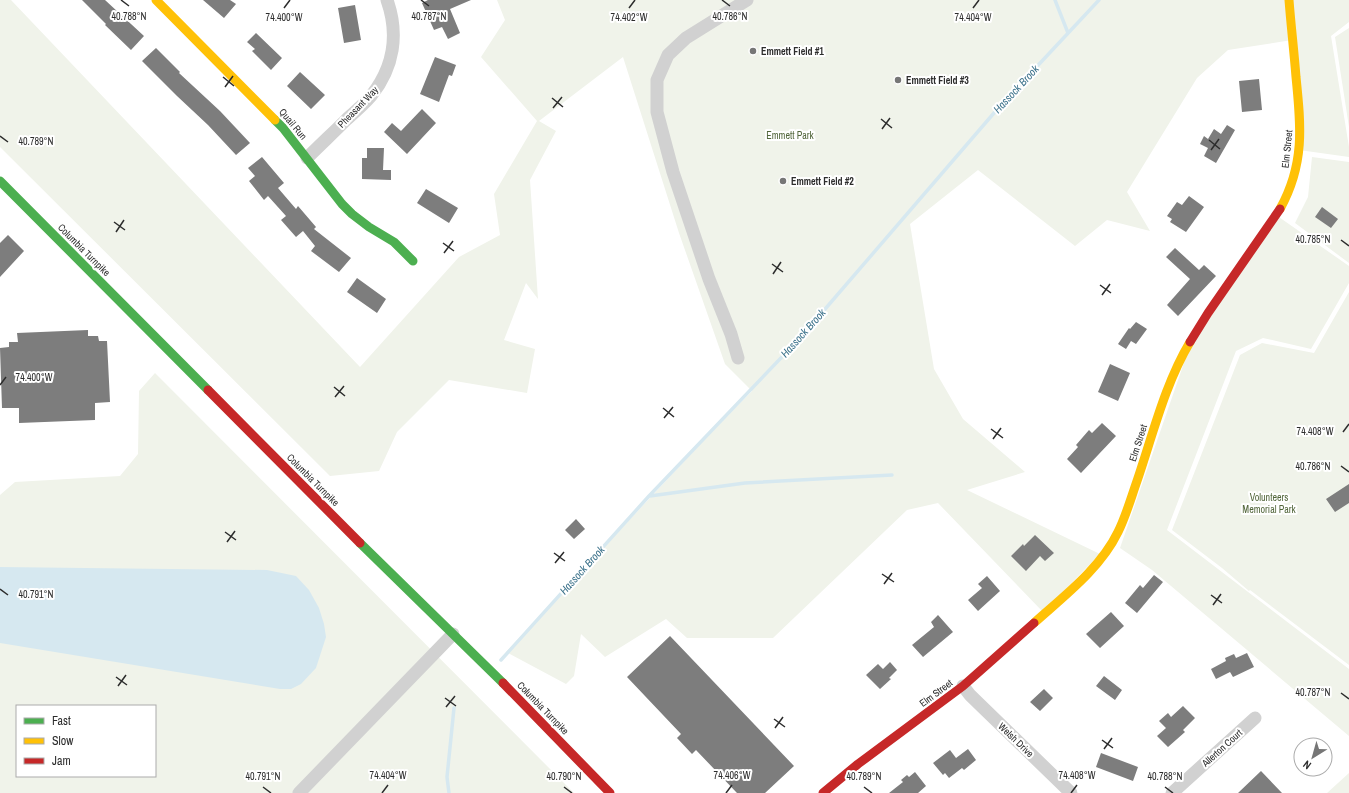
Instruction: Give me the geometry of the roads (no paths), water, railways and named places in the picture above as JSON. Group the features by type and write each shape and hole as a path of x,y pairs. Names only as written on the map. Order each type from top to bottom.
{"street":[{"name":"Quail Run","path":"156,0 270,114 307,158 342,204 369,228 394,242 413,261"},
{"name":"Pheasant Way","path":"307,158 370,97 384,76 392,56 394,41 394,26 387,0"},
{"path":"738,358 731,334 709,279 673,172 657,112 657,80 668,54 686,38 747,0"},
{"name":"Elm Street","path":"823,793 858,764 963,686 1078,583 1097,563 1109,547 1128,508 1171,379 1180,358 1196,330 1281,208 1290,190 1297,167 1300,127 1289,0"},
{"name":"Columbia Turnpike","path":"0,181 507,687 610,793"},
{"path":"299,793 453,634"},
{"name":"Welsh Drive","path":"963,686 970,696 1071,793"},
{"name":"Allerton Court","path":"1172,793 1255,718"}],"waterway":[{"path":"1055,0 1068,33"},
{"name":"Hassock Brook","path":"501,660 649,496 801,337 1000,106 1099,0"},
{"path":"650,496 745,483 892,475"},
{"name":"Hassock Brook","path":"449,793 447,777 454,708"}],"place":[{"name":"Emmett Field #1","path":"753,51"},
{"name":"Emmett Field #3","path":"898,80"},
{"name":"Emmett Field #2","path":"783,181"}],"park label":[{"name":"Emmett Park","path":"790,135"},
{"name":"Volunteers Memorial Park","path":"1269,502"}]}
